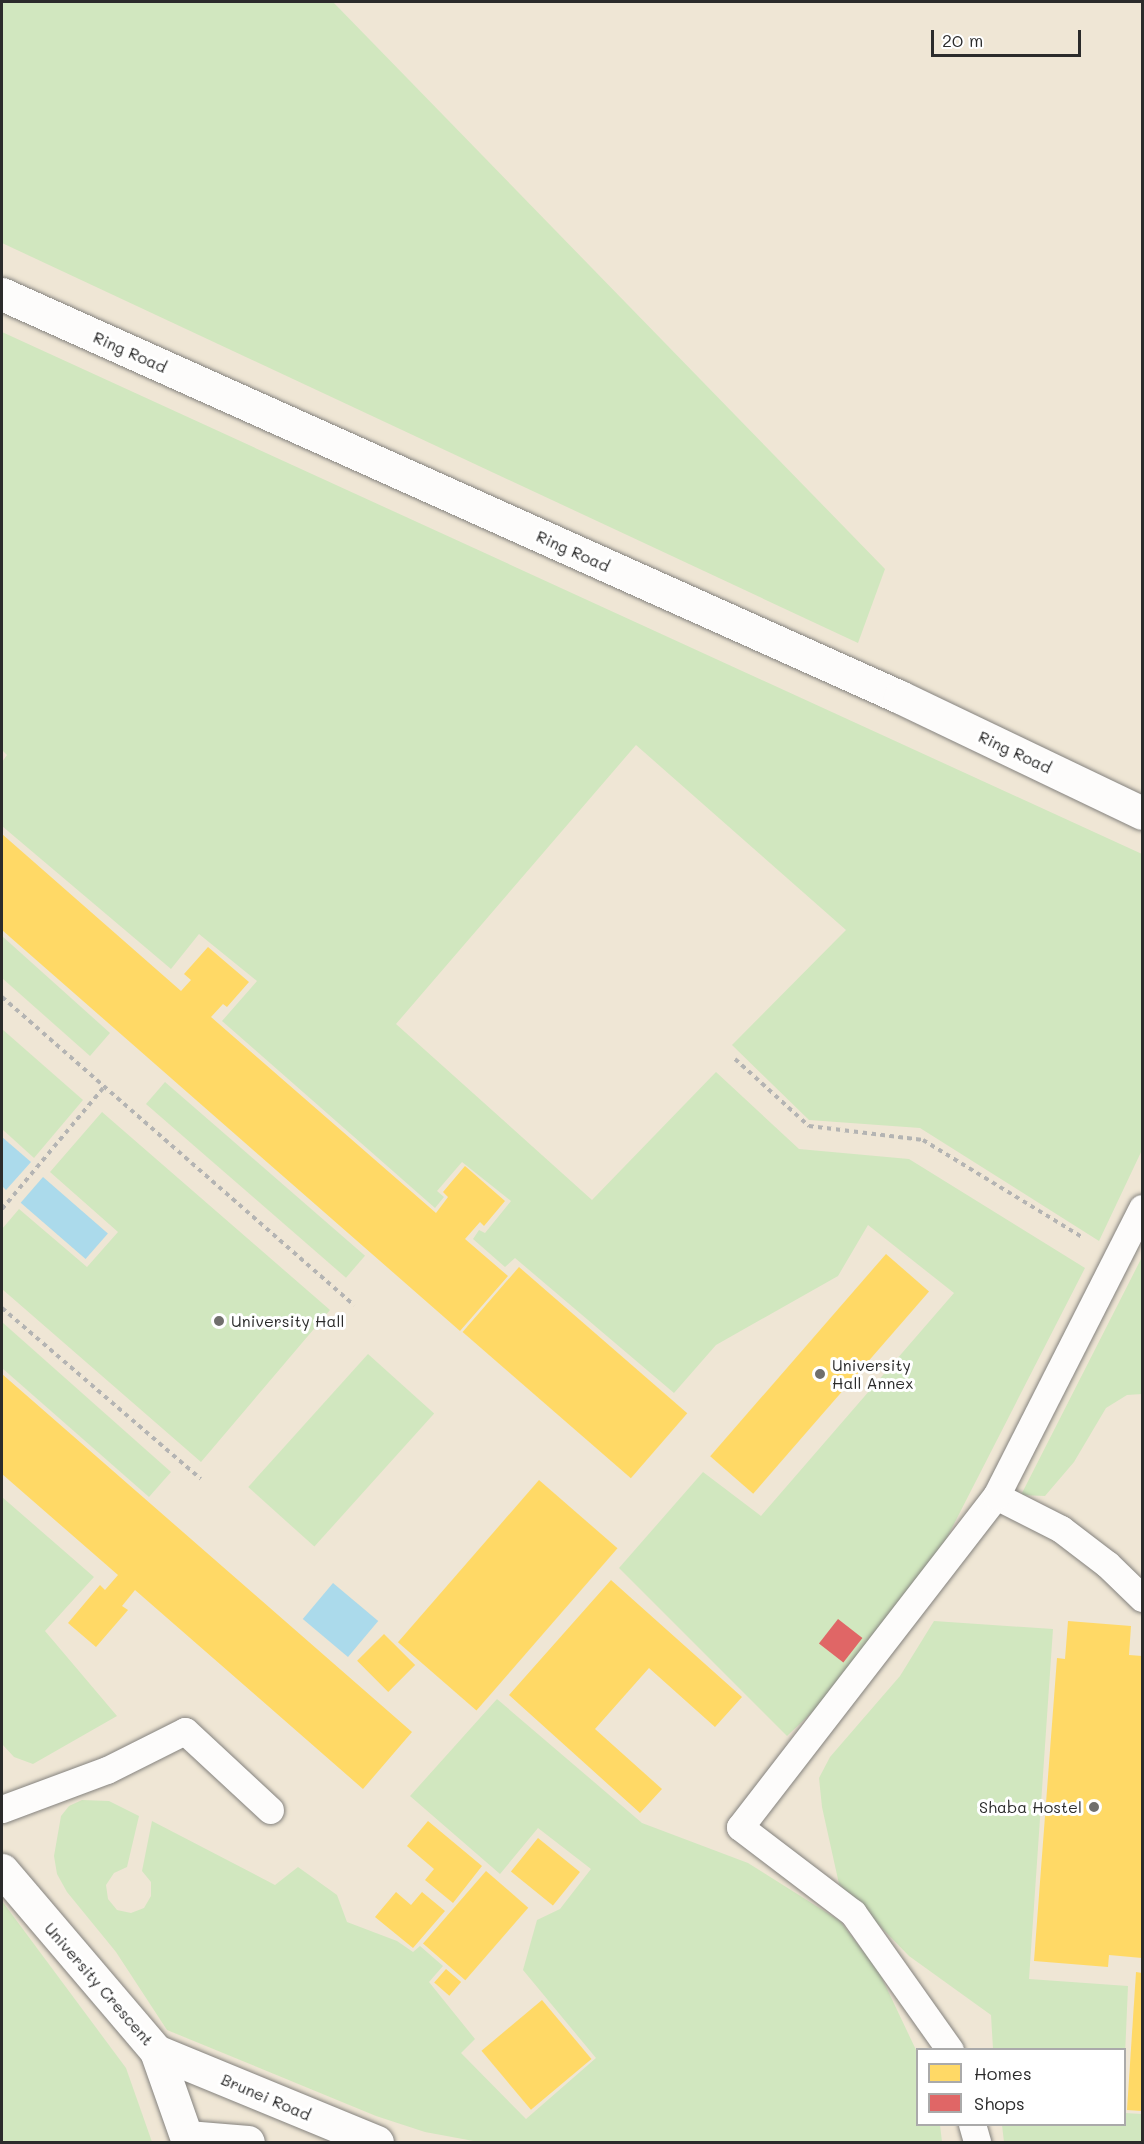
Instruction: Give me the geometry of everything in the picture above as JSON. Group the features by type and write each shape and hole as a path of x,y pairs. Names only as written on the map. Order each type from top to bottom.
{"street":[{"name":"Ring Road","path":"2,294 900,697 1143,813"},
{"name":"University Crescent","path":"2,1870 156,2051 187,2140"},
{"name":"Brunei Road","path":"156,2051 377,2142"},
{"path":"187,2140 248,2142"}],"lane":[{"path":"949,2048 853,1913 740,1827 996,1497 1143,1208"},
{"path":"996,1497 1061,1529 1107,1564 1143,1598"},
{"path":"2,1809 107,1770 185,1731 270,1810"},
{"path":"973,2126 977,2142"}],"path":[{"path":"2,997 354,1305"},
{"path":"735,1059 809,1126 923,1140 1119,1259"},
{"path":"2,1209 104,1087"},
{"path":"2,1308 201,1479"}],"shaded area":[{"path":"2,2 1142,2 1142,2142 2,2142"}],"green space":[{"path":"2,2 333,2 885,569 858,643 2,243"},
{"path":"2,332 1142,854 1142,1150 1099,1241 920,1128 809,1120 732,1045 846,930 636,745 396,1024 592,1200 716,1072 799,1149 909,1159 1085,1268 934,1563 822,1703 787,1736 619,1568 703,1472 761,1516 954,1293 868,1225 838,1276 716,1345 674,1393 515,1258 505,1267 473,1239 479,1230 485,1233 511,1201 462,1162 437,1191 444,1197 435,1208 222,1021 257,981 199,934 171,969 2,826 2,762 7,755 2,750"},
{"path":"2,936 110,1033 90,1056 2,978"},
{"path":"2,1029 83,1100 34,1158 2,1129"},
{"path":"165,1082 365,1256 346,1278 146,1104"},
{"path":"102,1112 330,1310 201,1462 2,1289 2,1229 19,1209 87,1267 118,1232 50,1172"},
{"path":"1142,1257 1142,1394 1127,1395 1106,1408 1074,1462 1045,1496 1021,1495"},
{"path":"2,1322 171,1472 149,1497 2,1368"},
{"path":"368,1354 434,1414 314,1547 248,1487"},
{"path":"2,1497 94,1577 45,1631 117,1716 33,1764 14,1757 2,1744"},
{"path":"934,1621 1053,1629 1029,1979 1128,1986 1125,2048 993,2048 991,2015 909,1956 839,1884 822,1807 819,1778 830,1757 900,1676"},
{"path":"497,1699 642,1823 748,1863 840,1921 879,1972 916,2050 916,2126 940,2126 942,2142 479,2142 425,2132 376,2116 167,2030 116,1952 67,1892 57,1874 54,1856 61,1816 69,1806 82,1800 109,1801 139,1816 127,1867 114,1873 106,1885 108,1899 117,1910 131,1913 144,1908 151,1896 151,1882 142,1871 152,1821 275,1885 298,1867 337,1895 347,1922 397,1941 413,1952 420,1946 443,1966 429,1982 475,2039 461,2053 526,2119 596,2058 523,1970 537,1920 560,1909 591,1869 538,1828 500,1874 410,1796"},
{"path":"2,1901 126,2068 152,2142 2,2142"},
{"path":"1126,2113 1142,2114 1142,2142 1004,2142 1002,2126 1126,2126"}],"water":[{"path":"2,1137 31,1162 6,1190 2,1186"},
{"path":"43,1177 108,1233 86,1259 21,1203"},
{"path":"333,1583 378,1621 348,1657 303,1619"}],"building: Homes":[{"path":"2,834 181,991 191,980 184,974 208,947 249,982 227,1007 223,1004 211,1017 436,1213 448,1197 443,1192 465,1166 505,1201 484,1226 480,1222 465,1239 508,1276 460,1331 2,930"},
{"name":"University Hall Annex","path":"886,1254 929,1291 753,1494 710,1456"},
{"path":"519,1267 687,1413 631,1478 463,1332"},
{"path":"2,1374 412,1732 363,1789 135,1590 122,1606 128,1610 96,1647 68,1623 100,1585 105,1590 118,1575 2,1474"},
{"path":"539,1480 617,1548 476,1710 398,1642"},
{"path":"611,1580 742,1697 715,1727 649,1668 595,1729 662,1789 640,1813 509,1695"},
{"name":"Shaba Hostel","path":"1068,1621 1131,1626 1129,1655 1142,1656 1142,1958 1109,1955 1108,1967 1034,1961 1057,1658 1065,1659"},
{"path":"384,1634 415,1665 388,1692 357,1661"},
{"path":"428,1821 482,1866 453,1903 425,1880 434,1869 407,1846"},
{"path":"538,1838 580,1872 553,1905 511,1871"},
{"path":"486,1871 528,1908 465,1980 423,1943"},
{"path":"396,1892 411,1905 422,1892 445,1911 413,1948 375,1917"},
{"path":"446,1969 461,1982 449,1996 434,1983"},
{"path":"1136,1972 1142,1973 1142,2111 1127,2110"},
{"path":"542,2000 591,2059 531,2110 481,2051"}],"building: Shops":[{"path":"838,1619 862,1638 843,1663 819,1643"}],"place":[{"name":"University Hall","path":"219,1321"},
{"name":"University Hall Annex","path":"820,1374"},
{"name":"Shaba Hostel","path":"1094,1807"}]}
